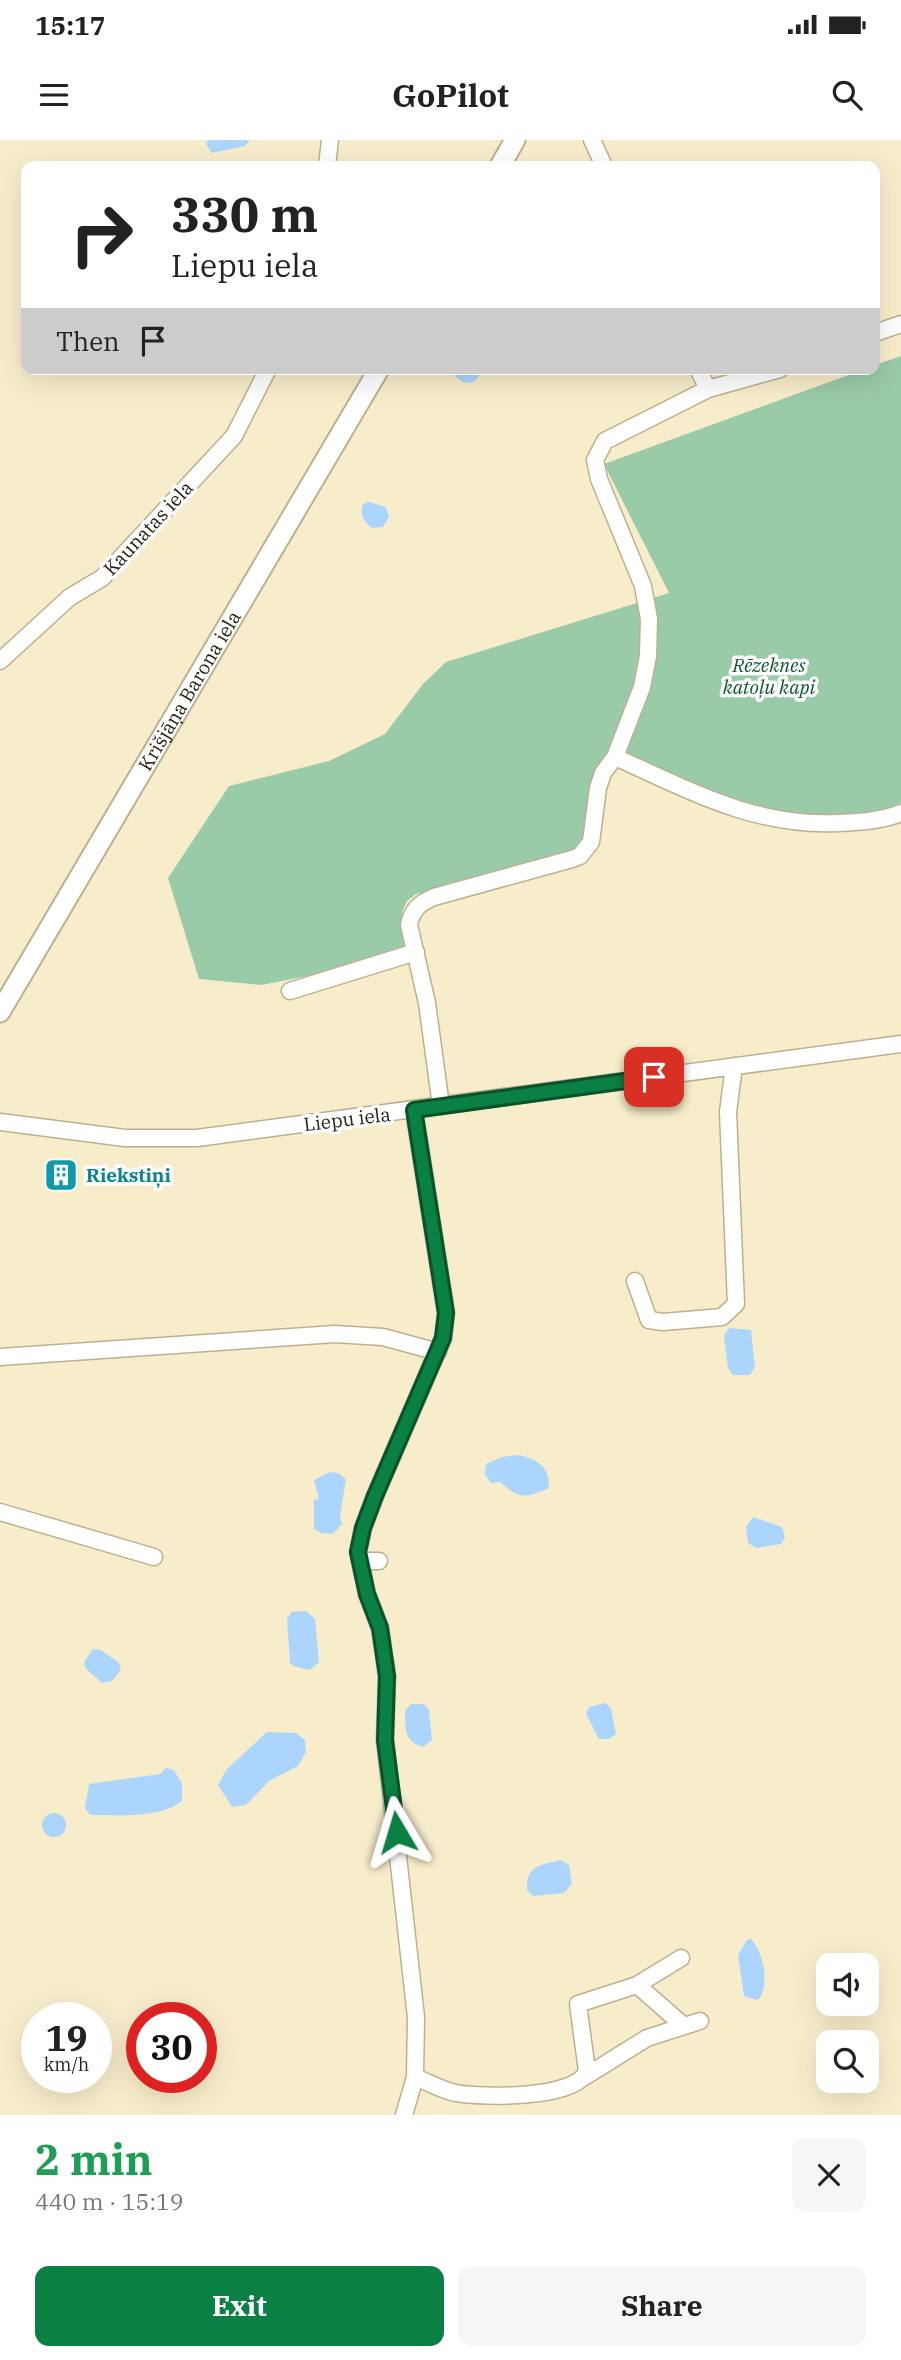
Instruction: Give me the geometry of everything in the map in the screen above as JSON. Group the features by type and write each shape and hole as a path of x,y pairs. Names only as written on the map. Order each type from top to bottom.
{"main road":[{"path":"503,161 515,140"},
{"name":"Krišjāņa Barona iela","path":"0,1012 375,375"}],"street":[{"path":"328,161 330,140"},
{"path":"592,140 602,161"},
{"path":"880,331 901,324"},
{"name":"Kaunatas iela","path":"0,661 70,597 102,578 225,446 234,436 265,375"},
{"path":"701,375 708,389"},
{"path":"441,1106 427,1003 410,925 411,916 423,902 572,859 586,850 592,842 598,788 603,773 615,757 642,687 648,656 649,619 643,586 599,479 595,460 605,441 708,389 758,375"},
{"path":"615,757 746,814 778,821 863,822 901,813"},
{"path":"290,991 415,952"},
{"name":"Liepu iela","path":"0,1122 125,1138 197,1138 901,1044"},
{"path":"635,1280 649,1320 663,1322 722,1317 736,1304 728,1112 734,1066"},
{"path":"404,2115 415,2077 416,2017 385,1740 387,1676 380,1628 367,1594 358,1552 363,1528 438,1352 446,1313 414,1110"},
{"path":"0,1357 335,1334 383,1337 438,1352"},
{"path":"1,1515 154,1557"},
{"path":"360,1561 379,1561"},
{"path":"586,2076 578,2004 637,1985 681,1958"},
{"path":"637,1985 684,2026"},
{"path":"415,2077 455,2093 492,2096 566,2089 647,2038 700,2021"}],"green space":[{"name":"Rēzeknes katoļu kapi","path":"901,356 901,803 873,814 799,816 754,812 641,765 601,764 580,847 468,882 416,894 407,901 402,912 407,945 312,975 262,985 199,979 168,878 229,786 329,761 385,734 423,684 446,662 669,593 604,464 849,375 880,375 880,363"}],"water":[{"path":"208,140 249,141 245,146 212,153 206,144"},
{"path":"454,375 479,375 474,382 464,383"},
{"path":"369,502 386,507 389,517 383,527 372,528 365,520 362,508 363,504"},
{"path":"729,1328 751,1330 755,1367 750,1375 733,1375 728,1368 724,1335"},
{"path":"520,1455 542,1466 549,1488 523,1496 500,1482 491,1483 485,1475 486,1464 502,1457"},
{"path":"330,1472 338,1473 346,1479 340,1515 342,1524 333,1534 314,1529 314,1500 319,1499 314,1480"},
{"path":"753,1517 782,1527 785,1537 781,1544 756,1548 748,1543 746,1527"},
{"path":"306,1611 315,1619 319,1662 310,1670 290,1663 287,1619 292,1612"},
{"path":"93,1649 101,1650 119,1663 121,1670 112,1681 102,1683 86,1669 84,1662"},
{"path":"605,1703 611,1708 616,1734 608,1739 599,1739 586,1714 589,1707"},
{"path":"411,1704 424,1704 429,1710 432,1740 423,1747 412,1741 407,1733 405,1711"},
{"path":"267,1732 296,1733 305,1740 306,1752 298,1766 269,1781 246,1805 232,1807 218,1785 226,1770"},
{"path":"166,1768 174,1770 182,1784 182,1801 173,1807 150,1813 125,1815 90,1815 85,1808 89,1784 160,1774"},
{"path":"54,1813 65,1820 66,1825 59,1836 54,1837 43,1830 42,1825 49,1814"},
{"path":"561,1860 569,1865 572,1884 564,1893 533,1896 527,1890 532,1871 541,1865"},
{"path":"751,1939 759,1952 765,1975 763,1991 756,2000 744,1996 738,1955 747,1940"}],"place":[{"name":"Riekstiņi","path":"61,1175"}],"route":[{"path":"397,1832 385,1740 387,1676 380,1628 367,1594 358,1552 363,1528 375,1496 443,1338 446,1313 430,1196 414,1110 654,1077"}]}
